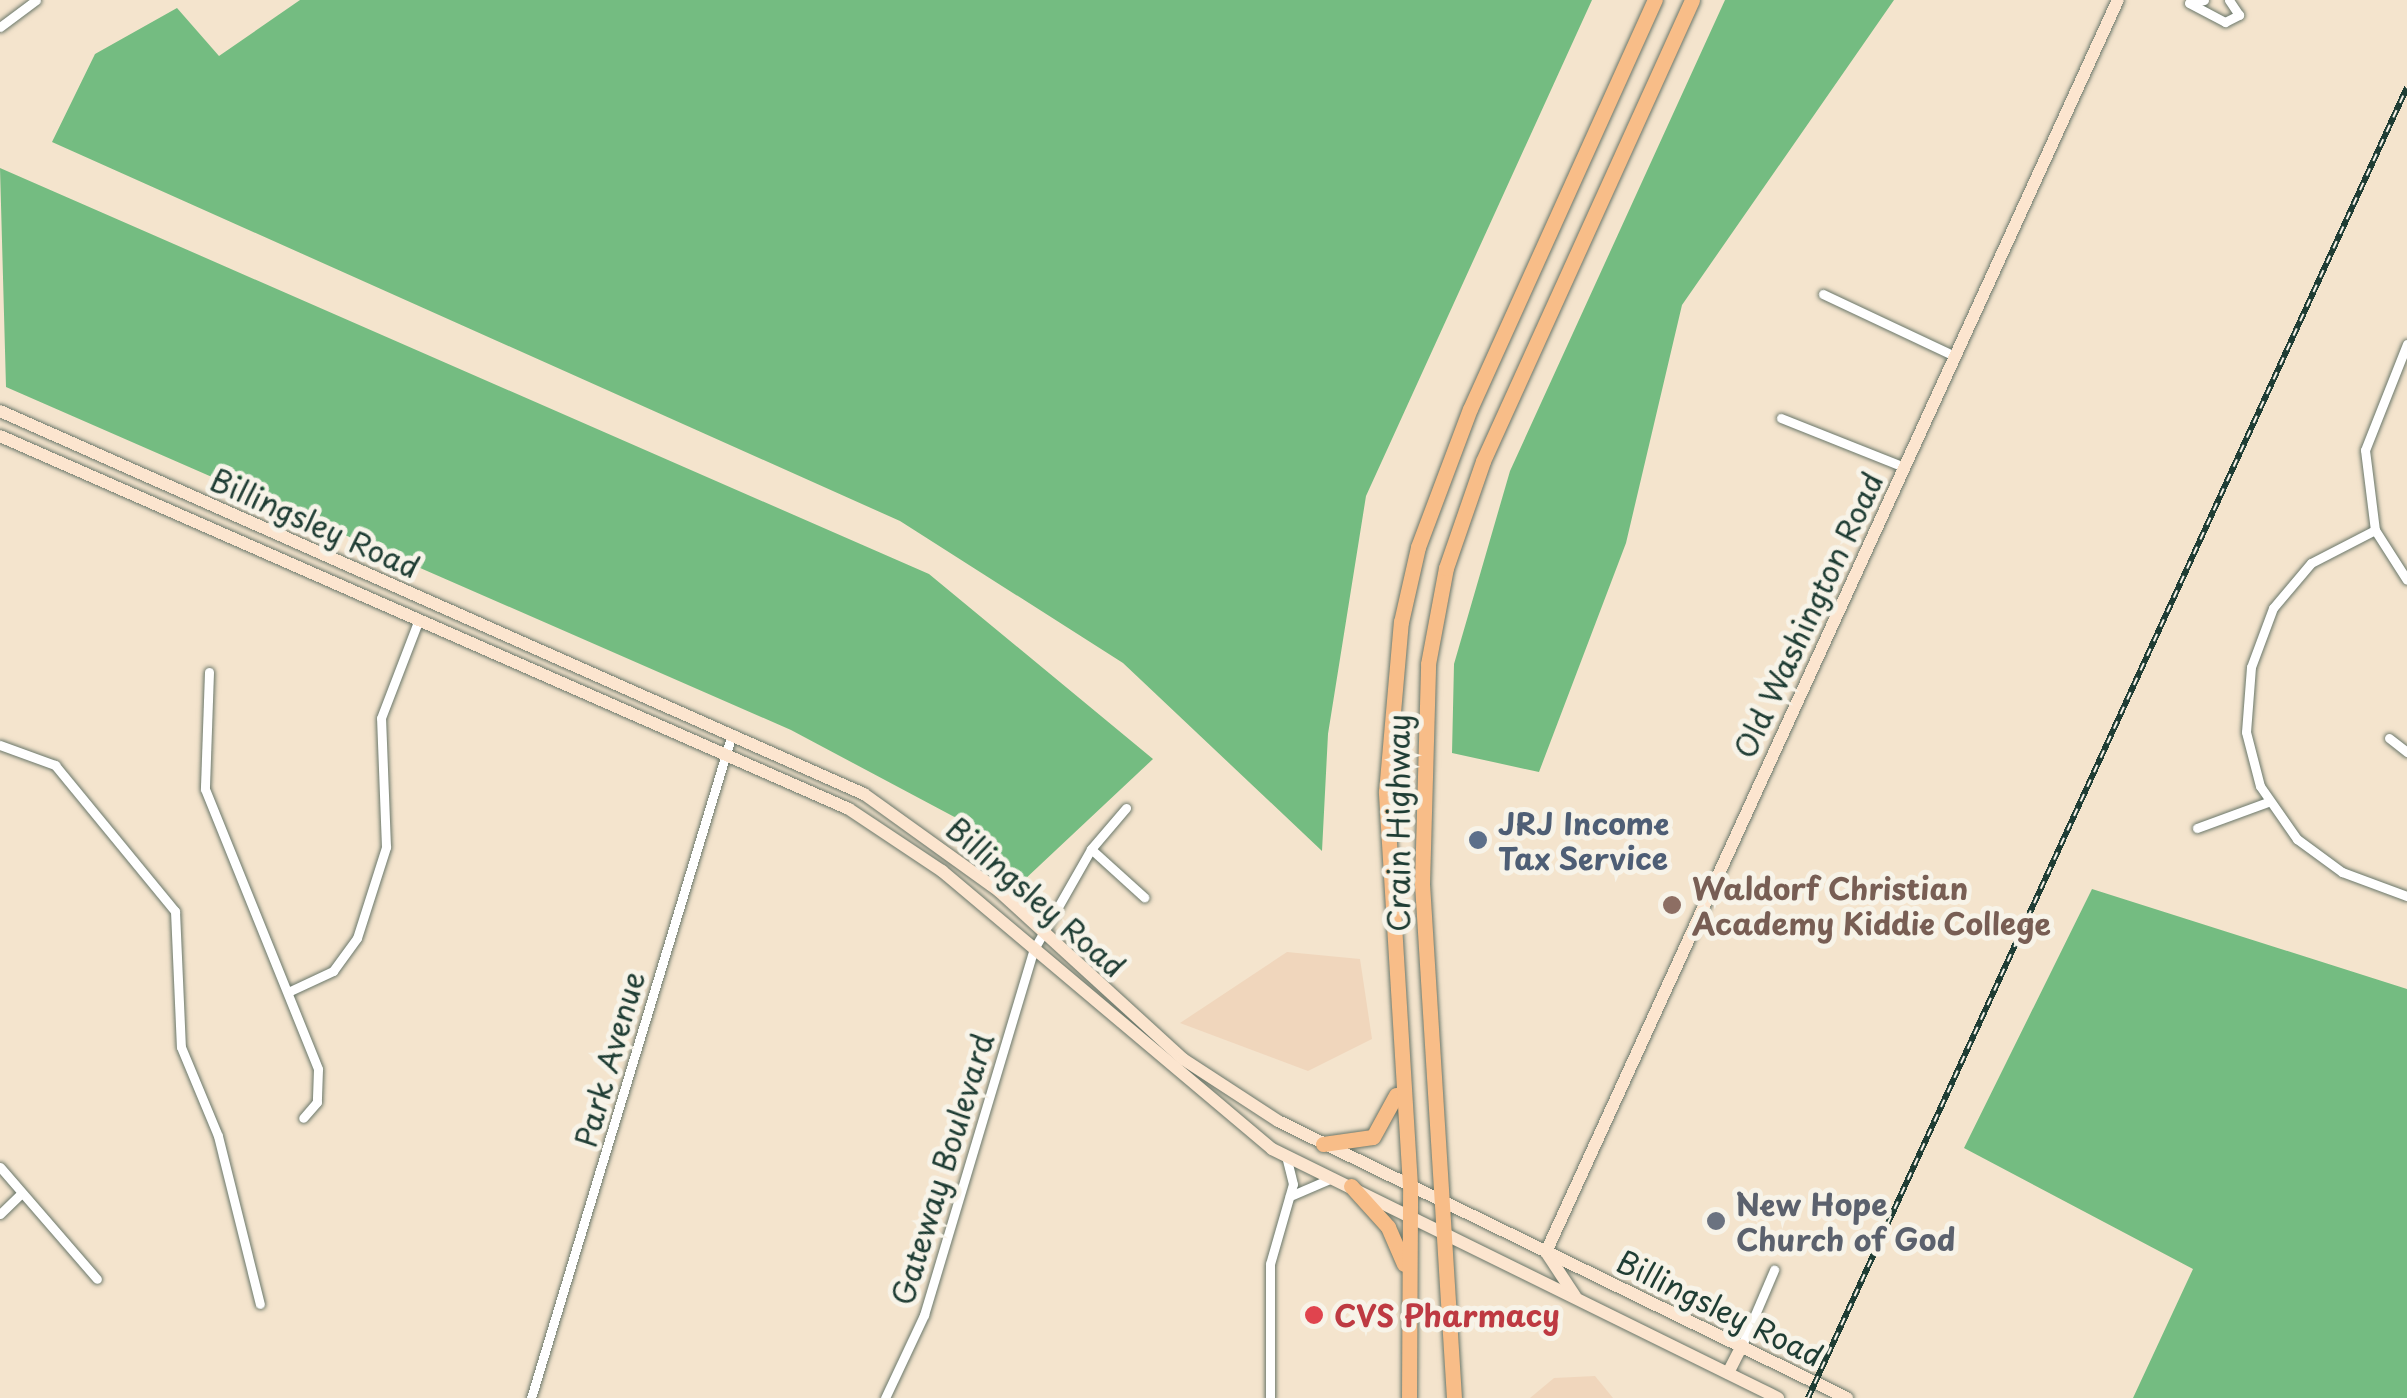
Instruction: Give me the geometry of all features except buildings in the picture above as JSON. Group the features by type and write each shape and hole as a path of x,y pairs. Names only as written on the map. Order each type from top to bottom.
{"highway":[{"name":"Crain Highway","path":"1410,1398 1410,1186 1400,1071 1386,757 1411,572 1470,408 1656,0"},
{"name":"Crain Highway","path":"1454,1398 1419,776 1446,568 1483,461 1692,0"},
{"path":"1322,1144 1362,1142 1384,1130 1400,1071"},
{"path":"1351,1186 1395,1238 1412,1298"}],"main road":[{"name":"Old Washington Road","path":"1546,1252 2118,0"},
{"name":"Billingsley Road","path":"0,411 732,734 886,807 1042,933 1183,1059 1322,1144 1847,1398"},
{"name":"Billingsley Road","path":"0,436 727,751 900,840 1034,949 1202,1098 1286,1156 1410,1213 1778,1398"},
{"path":"1546,1252 1583,1302"},
{"path":"1728,1373 1742,1345"}],"street":[{"path":"0,27 36,0"},
{"path":"2186,1 2204,0"},
{"path":"2186,1 2225,22 2239,14 2228,0"},
{"path":"1823,294 1955,356"},
{"path":"2407,344 2367,432 2376,530 2407,580"},
{"path":"1782,418 1904,467"},
{"path":"2376,530 2312,562 2264,627 2246,720 2268,802 2342,872 2407,896"},
{"path":"288,992 333,971 357,938 386,847 381,718 419,618"},
{"path":"209,672 205,790 288,992 320,1088 303,1118"},
{"name":"Park Avenue","path":"531,1398 732,734"},
{"path":"2389,738 2407,752"},
{"path":"0,745 55,765 175,911 181,1047 218,1136 260,1304"},
{"path":"2197,828 2268,802"},
{"name":"Gateway Boulevard","path":"885,1398 924,1316 1034,949 1090,849 1126,808"},
{"path":"1090,849 1144,897"},
{"path":"1270,1398 1270,1264 1290,1196 1286,1156"},
{"path":"0,1167 97,1278"},
{"path":"1290,1196 1332,1178"},
{"path":"0,1214 20,1194"},
{"path":"1742,1345 1774,1270"}],"shaded area":[{"path":"1287,952 1360,959 1372,1039 1308,1071 1180,1023"},
{"path":"1595,1376 1613,1398 1530,1398 1554,1378"}],"green space":[{"path":"300,0 1592,0 1366,496 1328,734 1322,851 1123,663 900,521 52,142 95,54 177,8 219,56"},
{"path":"1725,0 1894,0 1682,305 1626,543 1539,772 1452,753 1454,664 1510,471"},
{"path":"0,168 929,574 1153,759 1023,881 962,821 791,730 6,387"},
{"path":"2092,889 2407,989 2407,1398 2133,1398 2193,1269 1964,1148"}],"railway":[{"path":"1808,1398 2407,87"}],"place":[{"name":"JRJ Income Tax Service","path":"1478,840"},
{"name":"Waldorf Christian Academy Kiddie College","path":"1672,905"},
{"name":"New Hope Church of God","path":"1716,1221"},
{"name":"CVS Pharmacy","path":"1314,1315"}]}
